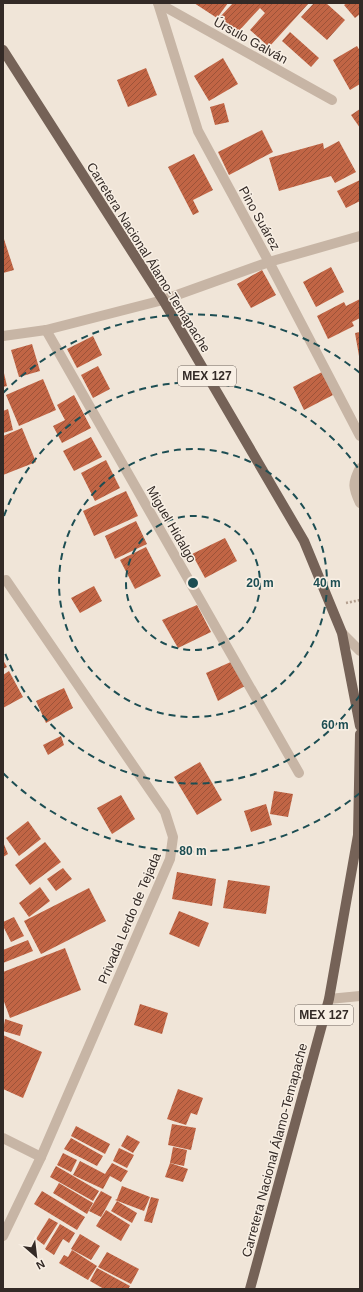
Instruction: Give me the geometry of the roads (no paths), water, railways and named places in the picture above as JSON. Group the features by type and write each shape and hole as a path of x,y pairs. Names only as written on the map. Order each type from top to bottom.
{"main road":[{"name":"Carretera Nacional Álamo-Temapache","path":"3,50 163,300 304,541 342,633 360,726"},
{"name":"Carretera Nacional Álamo-Temapache","path":"250,1289 329,999 358,835 360,734"}],"street":[{"name":"Úrsulo Galván","path":"158,3 332,100"},
{"name":"Pino Suárez","path":"158,3 198,131 269,262 360,436"},
{"path":"3,336 46,330 163,300 269,262 360,236"},
{"name":"Miguel Hidalgo","path":"46,330 299,773"},
{"path":"360,468 354,479 354,490 360,503"},
{"name":"Privada Lerdo de Tejada","path":"3,1236 41,1158 170,859 172,837 165,812 6,580"},
{"path":"342,633 360,651"},
{"path":"329,999 360,996"},
{"path":"3,1138 41,1158"}]}
